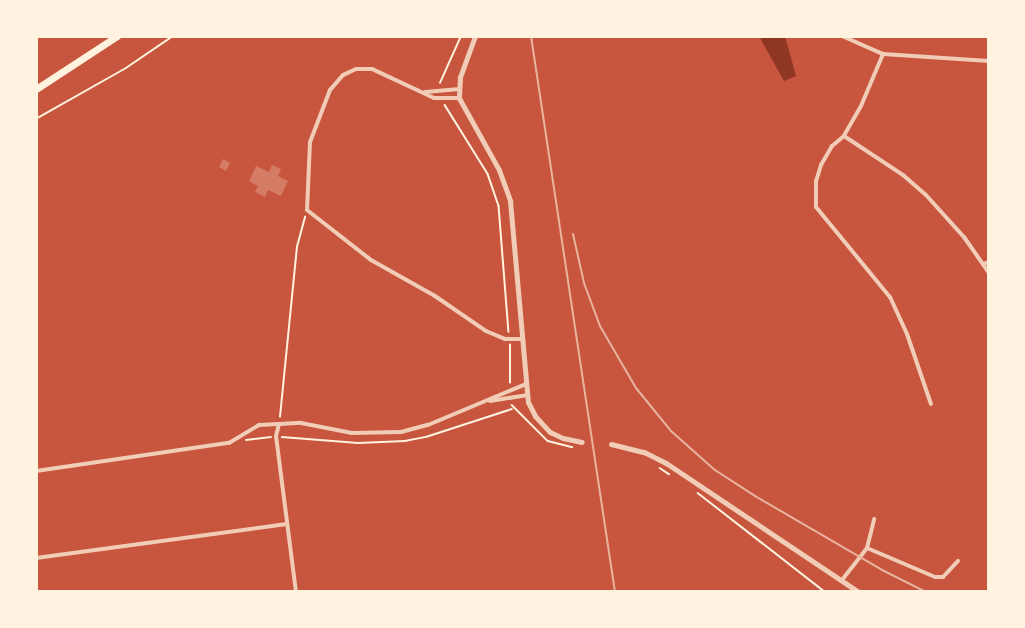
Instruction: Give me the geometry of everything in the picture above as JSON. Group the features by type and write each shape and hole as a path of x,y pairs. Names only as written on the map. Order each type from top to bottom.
{"highway":[{"path":"36,89 117,36"}],"street":[{"path":"475,36 457,89 465,114 499,170 510,201 515,236 527,395 532,411 546,429 562,438 582,441"},
{"path":"842,36 883,54 989,61"},
{"path":"883,54 861,106 844,136 832,146 821,165 816,181 816,207 890,297 906,334 930,404"},
{"path":"459,98 434,98 372,69 351,70 334,84 310,142 307,210 371,260 435,296 486,331 510,339 522,339"},
{"path":"422,91 442,92 457,89"},
{"path":"844,136 903,175 927,195 964,237 989,273"},
{"path":"983,264 989,262"},
{"path":"36,471 230,442 258,425 302,423 352,433 400,432 428,425 490,401 510,389 525,384"},
{"path":"490,401 527,395"},
{"path":"279,424 276,436 296,592"},
{"path":"611,444 644,452 666,463 859,592"},
{"path":"842,580 867,548 874,519"},
{"path":"36,558 287,524"},
{"path":"867,548 935,577 943,577 958,561"}],"path":[{"path":"36,119 126,68 173,36"},
{"path":"442,92 440,81 461,36"},
{"path":"444,99 452,118 468,138 488,174 499,206 510,339 510,389"},
{"path":"279,424 297,247 307,210"},
{"path":"511,399 513,409 538,433 553,443 573,448"},
{"path":"653,464 671,475"},
{"path":"694,491 825,592"}],"shaded area":[{"path":"759,36 785,36 796,76 784,81"}],"building":[{"path":"223,159 230,163 226,171 219,167"},
{"path":"272,165 281,169 278,176 288,181 281,196 268,190 265,197 255,192 258,186 249,181 256,166 269,172"}],"railway":[{"path":"531,36 615,592"},
{"path":"573,234 584,283 600,326 636,388 671,431 715,470 755,496 882,570 926,592"}]}
